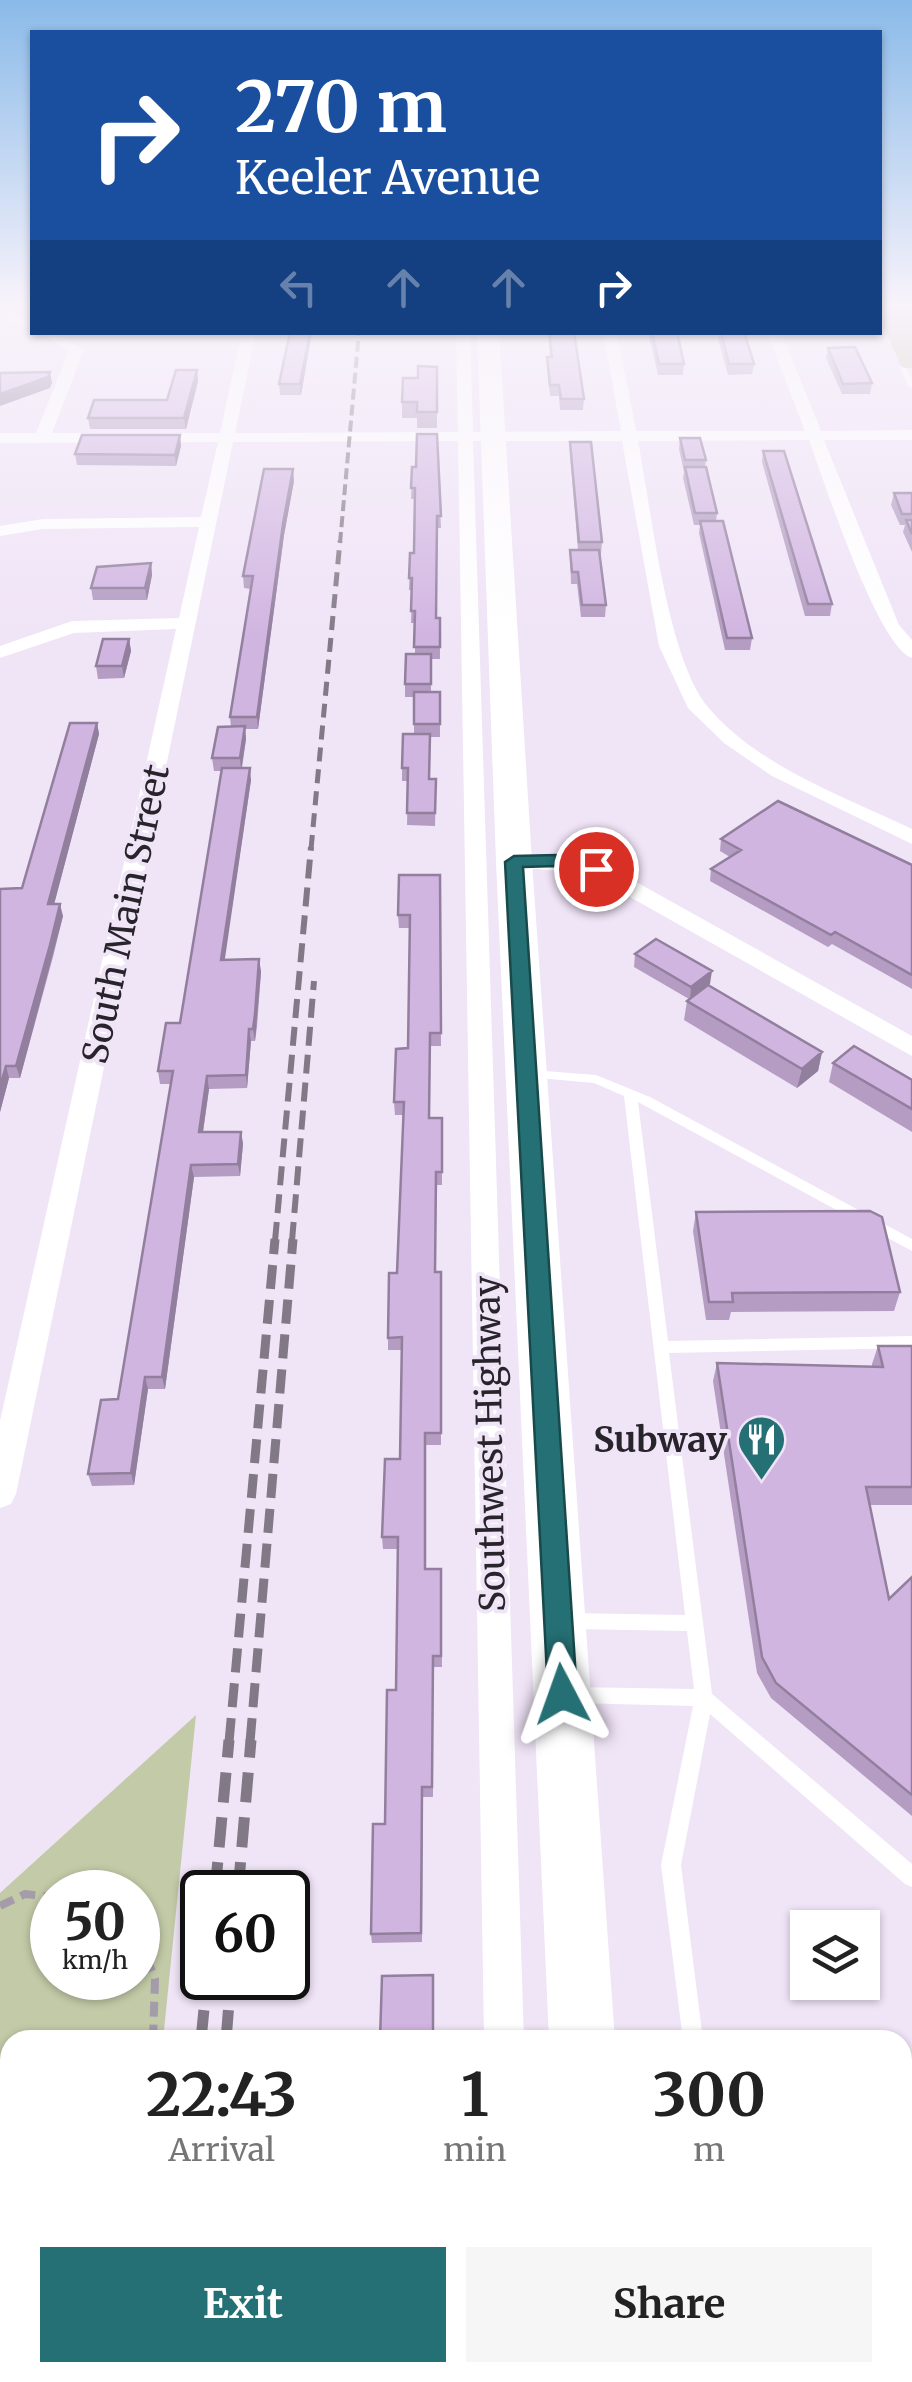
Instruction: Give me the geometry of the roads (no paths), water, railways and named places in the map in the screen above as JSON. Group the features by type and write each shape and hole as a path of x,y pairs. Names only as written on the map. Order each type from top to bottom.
{"main road":[{"name":"Southwest Highway","path":"493,414 502,893 526,1073 581,2030"}],"street":[{"path":"42,438 51,414"},
{"name":"South Main Street","path":"0,1494 233,414"},
{"name":"Southwest Highway","path":"464,414 502,893 504,2030"},
{"path":"627,414 668,646 682,684 708,719 752,752 912,836"},
{"path":"805,414 890,626 912,652"},
{"path":"0,438 912,435"},
{"path":"0,531 42,524 209,522"},
{"path":"0,652 72,627 189,624"},
{"path":"502,893 557,861 596,869 912,1047"}],"lane":[{"path":"526,1073 596,1079 630,1094 912,1246"},
{"path":"630,1094 704,1698 671,1865 692,2030"},
{"path":"660,1347 912,1342"},
{"path":"558,1621 694,1623"},
{"path":"562,1694 704,1698 912,1877"}],"railway":[{"path":"340,543 352,414"},
{"path":"311,849 340,541"},
{"path":"275,1241 311,847"},
{"path":"292,1241 314,981"},
{"path":"229,1742 275,1239"},
{"path":"250,1742 293,1239"},
{"path":"217,1870 229,1740"},
{"path":"240,1870 251,1740"},
{"path":"202,2030 205,2000"},
{"path":"227,2030 229,2000"}],"place":[{"name":"Subway","path":"762,1482"}]}
